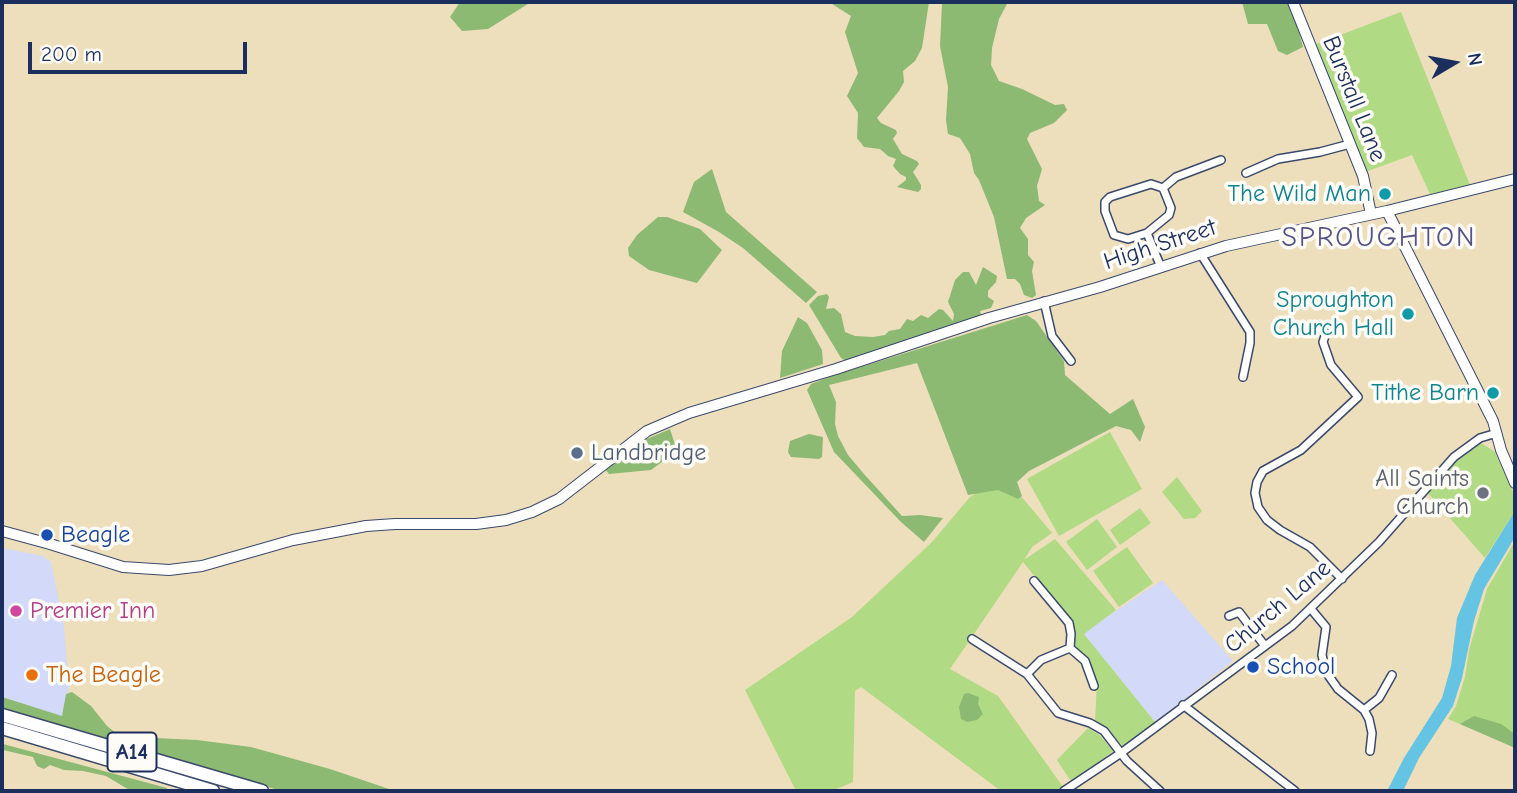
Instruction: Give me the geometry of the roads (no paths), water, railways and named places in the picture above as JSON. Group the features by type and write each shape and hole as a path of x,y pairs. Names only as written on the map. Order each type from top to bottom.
{"highway":[{"name":"A14","path":"2,715 262,791"},
{"name":"A14","path":"2,729 213,791"}],"main road":[{"name":"Burstall Lane","path":"1293,2 1366,186 1371,214"},
{"name":"High Street","path":"2,531 123,567 169,570 202,566 293,540 366,526 476,524 506,520 532,512 559,499 647,431 689,413 836,369 1044,301 1100,287 1199,253 1515,179"},
{"path":"1387,211 1452,337 1497,433 1515,484"}],"street":[{"path":"1246,173 1278,159 1350,144"},
{"path":"1163,188 1176,177 1221,160"},
{"path":"1152,184 1163,188 1171,208 1170,215 1147,233 1128,239 1114,235 1104,205 1110,197 1152,184"},
{"path":"1147,233 1160,265"},
{"path":"1199,253 1250,332 1243,377"},
{"path":"1044,301 1052,336 1071,361"},
{"path":"1326,333 1322,342 1331,365 1358,397 1301,450 1268,467 1255,488 1258,507 1267,520 1310,547 1342,579"},
{"name":"Church Lane","path":"1064,791 1121,753 1311,609 1379,542 1454,457 1480,438 1497,433"},
{"path":"1034,581 1069,623 1070,648"},
{"path":"1311,609 1326,627 1322,655 1325,672 1338,689 1364,710 1371,728 1370,751"},
{"path":"1229,617 1239,612 1265,646"},
{"path":"972,639 1027,674 1055,710 1100,728 1135,769 1160,791"},
{"path":"1027,674 1041,660 1070,648"},
{"path":"1070,648 1085,661 1094,686"},
{"path":"1364,710 1382,694 1392,676"},
{"path":"1183,705 1295,791"}],"water":[{"path":"1515,511 1515,537 1484,589 1453,706 1419,758 1403,791 1387,791 1404,758 1442,698 1451,666 1457,618 1475,575"}],"place":[{"name":"The Wild Man","path":"1385,194"},
{"name":"Sproughton Church Hall","path":"1408,314"},
{"name":"Tithe Barn","path":"1493,393"},
{"name":"Landbridge","path":"577,453"},
{"name":"All Saints Church","path":"1483,493"},
{"name":"Beagle","path":"47,535"},
{"name":"Premier Inn","path":"16,611"},
{"name":"School","path":"1253,667"},
{"name":"The Beagle","path":"32,675"}],"district":[{"name":"SPROUGHTON","path":"1379,238"}]}
